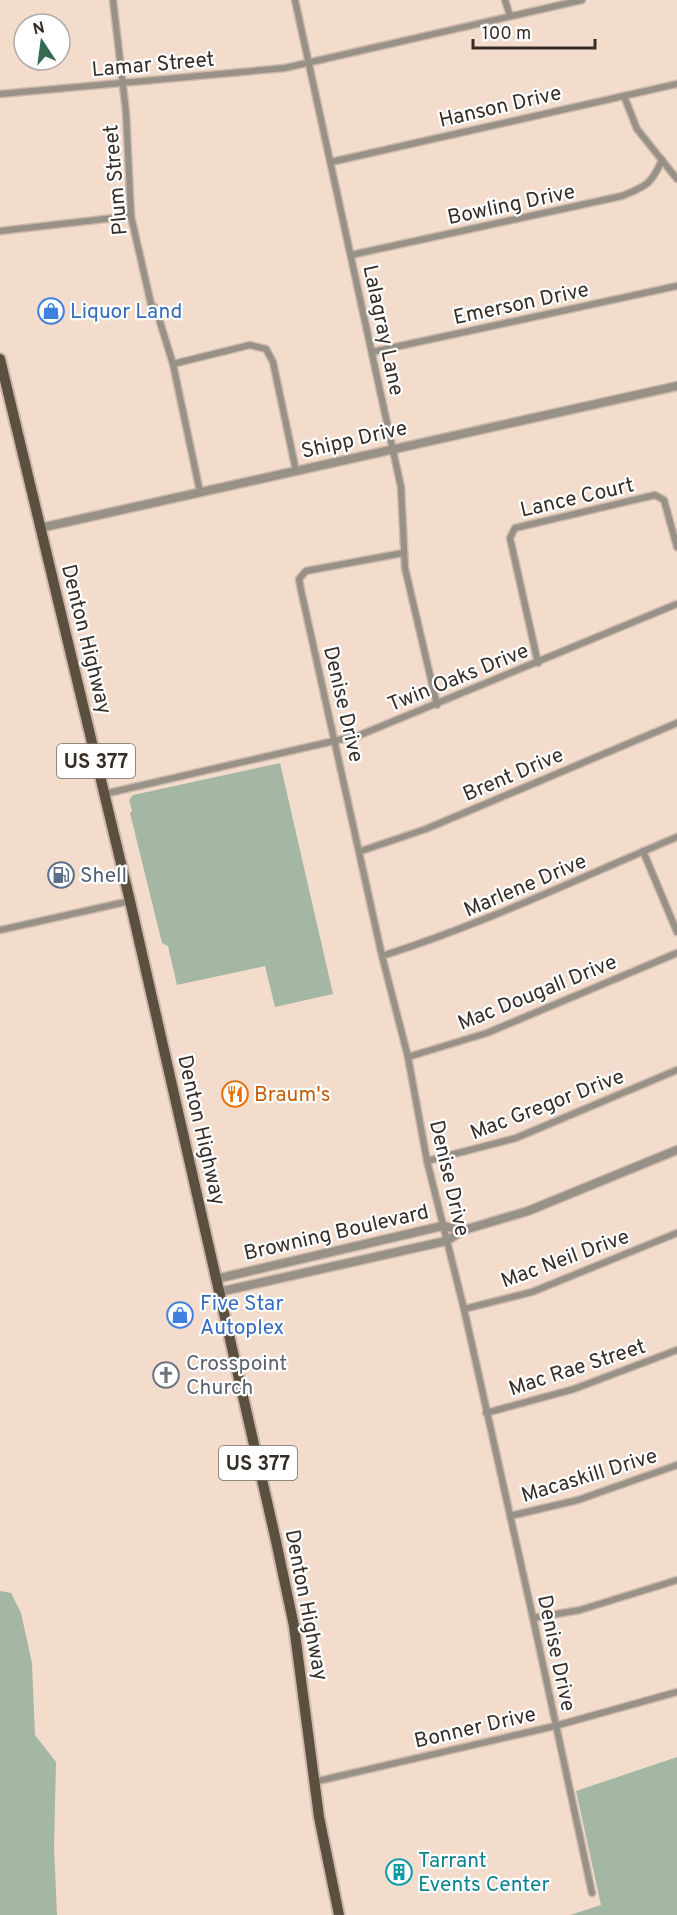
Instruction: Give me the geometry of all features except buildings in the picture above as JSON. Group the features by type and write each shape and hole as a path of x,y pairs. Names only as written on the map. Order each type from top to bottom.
{"main road":[{"name":"Denton Highway","path":"0,359 130,901 294,1626 314,1782 339,1915"}],"street":[{"name":"Plum Street","path":"113,0 132,185 131,216 151,304 156,309 174,364 200,492"},
{"name":"Lalagray Lane","path":"295,0 393,449 404,504 403,553 437,705"},
{"path":"505,0 510,16"},
{"name":"Lamar Street","path":"0,94 285,68 582,0"},
{"name":"Hanson Drive","path":"331,162 677,84"},
{"path":"624,96 637,129 677,179"},
{"name":"Bowling Drive","path":"351,255 622,196 647,186 654,179 662,160"},
{"path":"0,231 131,216"},
{"name":"Emerson Drive","path":"372,352 677,286"},
{"path":"174,364 250,345 259,345 266,349 273,362 296,471"},
{"name":"Shipp Drive","path":"40,528 677,386"},
{"name":"Lance Court","path":"538,663 510,538 515,528 655,495 663,500 677,547"},
{"name":"Denise Drive","path":"403,553 306,571 299,579 361,851 382,956 408,1057 427,1161 464,1310 592,1893"},
{"name":"Twin Oaks Drive","path":"104,794 360,735 677,604"},
{"name":"Brent Drive","path":"361,851 426,829 677,723"},
{"name":"Marlene Drive","path":"382,956 496,916 677,837"},
{"path":"643,851 677,932"},
{"path":"0,930 130,901"},
{"name":"Mac Dougall Drive","path":"408,1057 487,1032 677,953"},
{"name":"Mac Gregor Drive","path":"427,1161 516,1138 677,1070"},
{"name":"Browning Boulevard","path":"219,1292 446,1241 464,1230 528,1211 677,1150"},
{"name":"Browning Boulevard","path":"216,1279 442,1226 464,1230"},
{"name":"Mac Neil Drive","path":"464,1310 532,1292 677,1233"},
{"path":"319,1255 323,1269"},
{"name":"Mac Rae Street","path":"486,1413 574,1389 677,1350"},
{"name":"Macaskill Drive","path":"510,1516 578,1500 677,1465"},
{"path":"533,1618 580,1610 677,1580"},
{"name":"Bonner Drive","path":"314,1782 555,1726 677,1692"}],"green space":[{"path":"280,763 333,994 275,1007 265,966 177,985 168,946 162,943 130,813 132,811 129,800 133,795"},
{"path":"0,1591 11,1593 21,1613 32,1663 35,1735 56,1762 54,1848 57,1915 0,1915"},
{"path":"677,1757 677,1915 570,1915 601,1905 576,1791"}],"place":[{"name":"Liquor Land","path":"51,311"},
{"name":"Shell","path":"61,875"},
{"name":"Braum's","path":"235,1094"},
{"name":"Five Star Autoplex","path":"180,1315"},
{"name":"Crosspoint Church","path":"166,1375"},
{"name":"Tarrant Events Center","path":"399,1872"}]}
